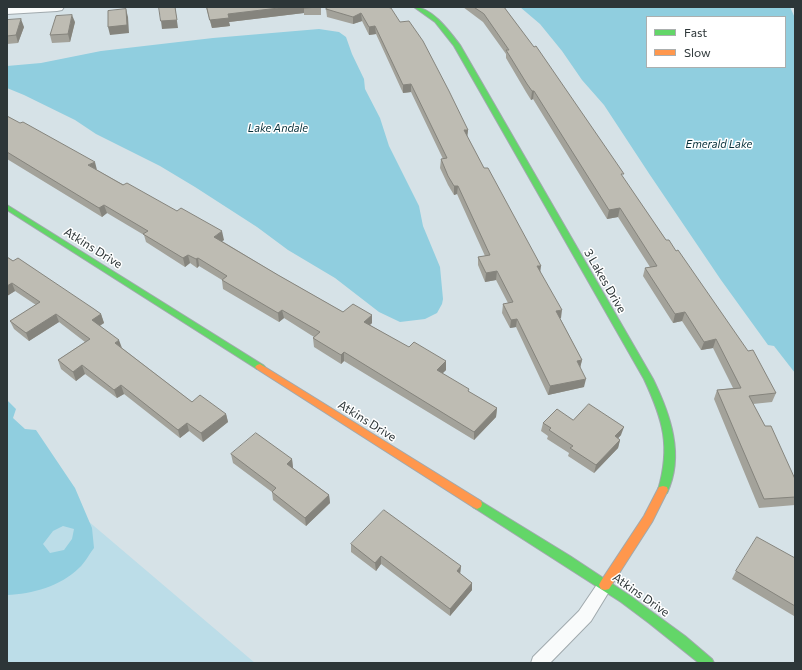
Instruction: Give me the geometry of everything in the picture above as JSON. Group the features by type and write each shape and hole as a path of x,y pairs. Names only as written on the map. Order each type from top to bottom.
{"street":[{"path":"7,10 56,7"},
{"name":"3 Lakes Drive","path":"417,7 442,25 450,33 462,52 648,379 665,416 671,454 670,473 665,490 657,506 605,585"},
{"name":"Atkins Drive","path":"7,208 605,585 676,635 708,663"}],"lane":[{"path":"539,663 585,616 605,585"}],"shaded area":[{"path":"7,452 255,663 7,663"}],"water":[{"name":"Emerald Lake","path":"520,7 790,7 795,18 795,373 774,346 768,345 721,280 604,105 582,80 562,51 540,24"},
{"name":"Lake Andale","path":"319,29 339,32 346,37 364,79 365,89 380,118 389,146 419,206 423,226 440,267 443,299 437,313 425,319 400,322 379,312 335,278 288,250 257,227 195,187 160,166 96,134 75,120 7,88 7,66 41,63 101,51 213,38"},
{"path":"7,400 16,409 13,418 25,429 36,430 75,488 92,528 94,548 81,566 64,580 36,591 7,595","holes":["63,526 74,529 72,539 64,550 50,553 43,544 53,531"]}],"building":[{"path":"159,7 175,7 177,20 161,21"},
{"path":"207,7 287,7 228,14 229,18 210,20"},
{"path":"329,7 391,8 400,22 409,21 423,41 468,130 464,130 484,168 488,168 541,266 537,266 562,310 556,311 582,360 577,361 586,379 550,386 517,319 511,320 503,304 513,302 497,271 486,273 478,257 490,255 458,186 454,186 448,176 441,159 447,158 411,84 403,85 375,26 369,27 361,13 353,17 326,9"},
{"path":"474,7 504,7 534,47 536,46 622,171 624,174 621,174 666,240 669,240 676,251 678,250 748,351 753,350 776,393 749,396 765,426 771,426 795,479 795,497 764,499 717,390 741,388 716,339 704,342 685,312 675,314 645,268 657,266 620,208 609,210 534,91 532,91 527,84 506,50 509,50 484,14"},
{"path":"126,9 127,25 108,27 108,11"},
{"path":"72,15 68,34 50,35 56,16"},
{"path":"21,19 16,35 7,36 7,20"},
{"path":"7,116 20,123 23,122 95,162 88,165 123,185 127,183 177,211 181,208 222,231 214,237 343,312 353,304 372,315 364,322 409,347 414,342 446,361 437,370 497,408 474,432 344,352 341,355 313,338 320,332 282,310 278,313 222,280 227,276 198,258 196,259 188,255 183,258 143,234 148,231 104,205 99,208 7,152"},
{"path":"7,257 13,261 18,258 101,314 92,320 119,340 115,343 192,402 200,395 226,414 201,433 187,423 178,430 121,385 114,390 82,365 73,372 58,360 90,339 56,314 26,333 10,321 40,302 12,283 7,286"},
{"path":"589,404 624,427 615,436 620,440 596,465 570,448 573,446 549,430 551,428 543,423 557,409 573,420"},
{"path":"256,433 292,459 287,464 329,495 305,518 272,492 276,488 231,454"},
{"path":"384,510 461,566 457,571 472,583 450,609 381,556 375,563 351,544"},
{"path":"757,537 795,558 795,606 736,571"}],"traffic: fast":[{"path":"417,7 437,21 457,45 648,379 665,420 670,446 670,460 663,490"},
{"path":"7,207 260,367"},
{"path":"477,504 596,579 653,619 708,663"}],"traffic: slow":[{"path":"260,367 477,504"},
{"path":"605,585 648,519 663,490"}]}
